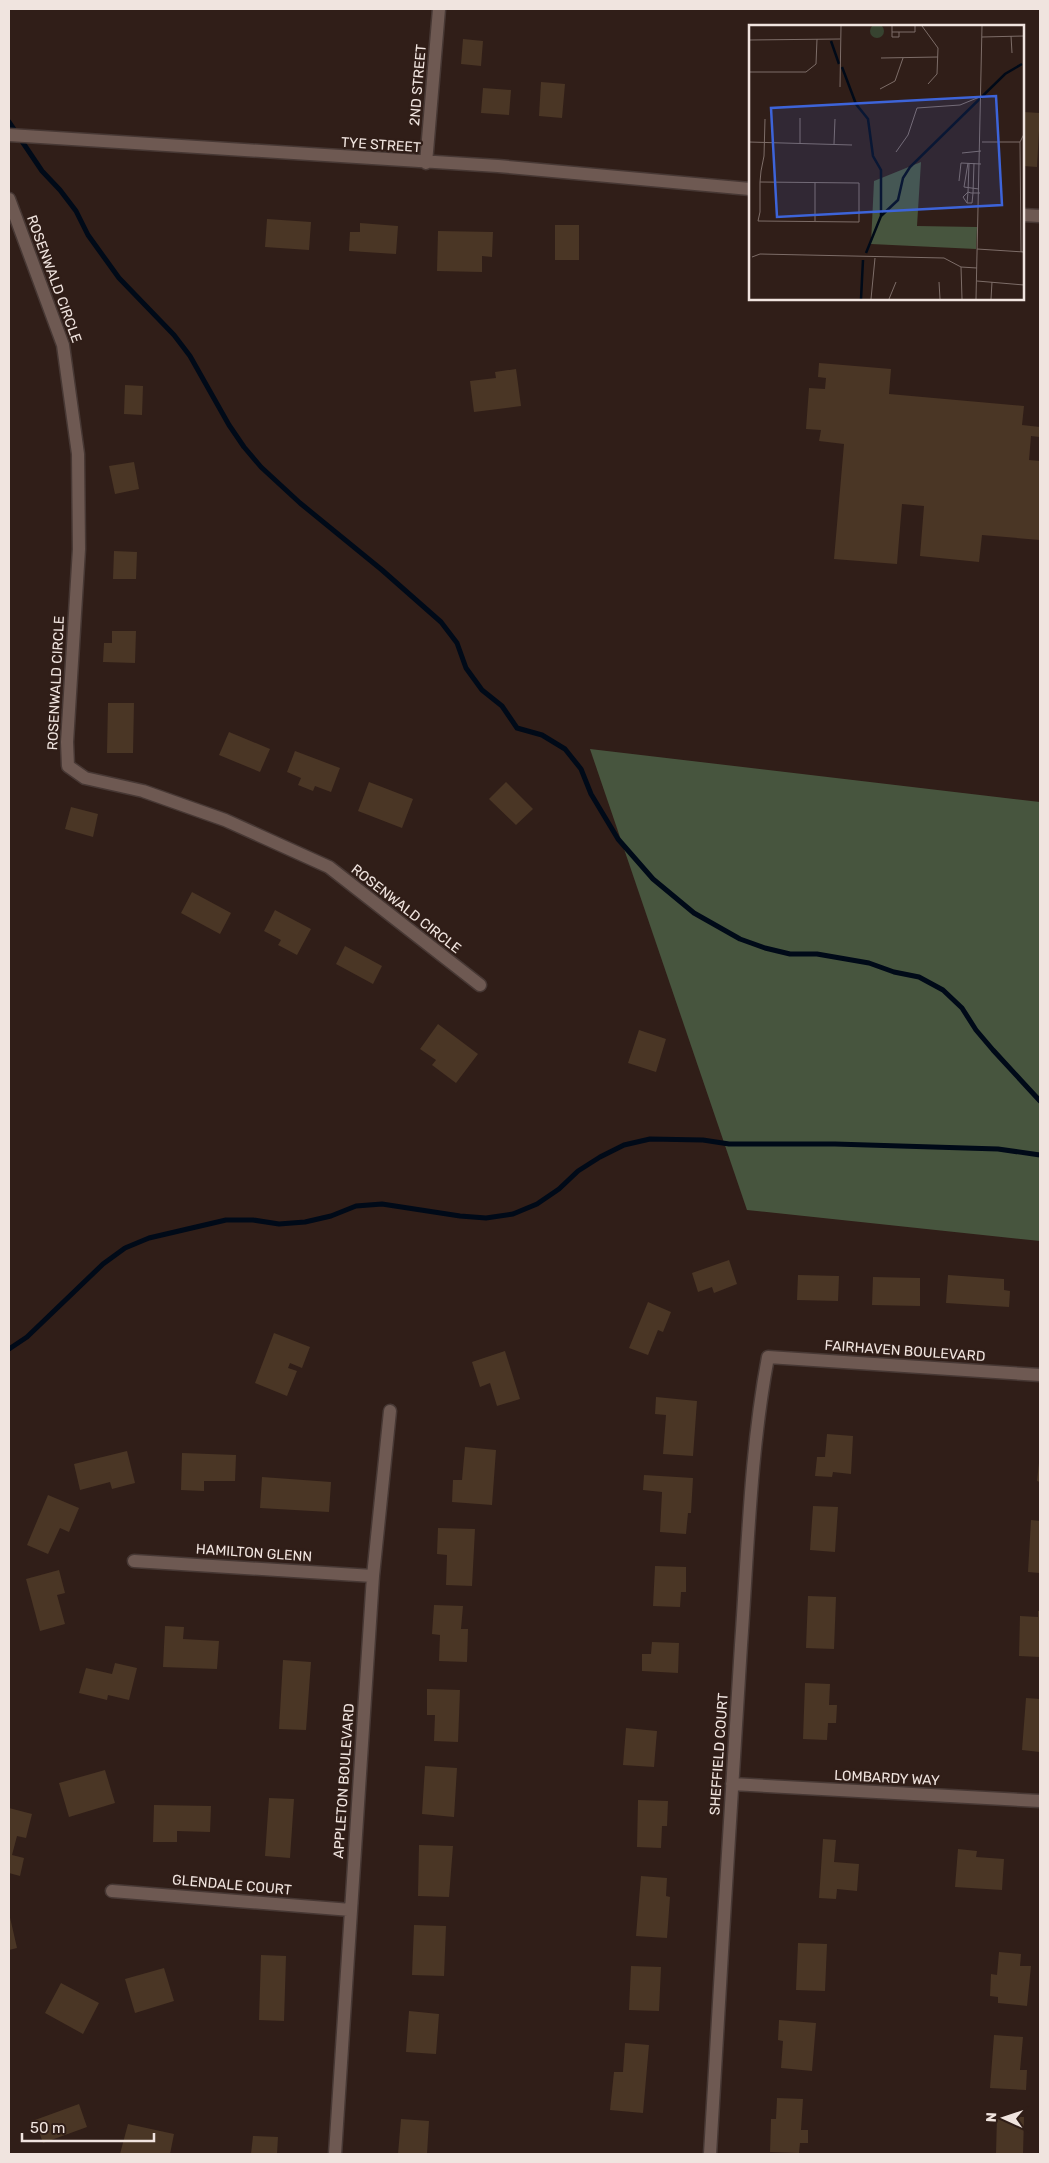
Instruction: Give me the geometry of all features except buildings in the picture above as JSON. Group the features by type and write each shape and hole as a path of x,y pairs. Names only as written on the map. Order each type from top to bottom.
{"street":[{"name":"2ND STREET","path":"426,163 439,9"},
{"name":"TYE STREET","path":"9,135 426,163 498,166 749,189"},
{"name":"ROSENWALD CIRCLE","path":"9,200 63,345 78,454 79,549 67,742 68,766 85,778 143,790 224,820 329,867 480,985"},
{"path":"1024,215 1040,216"},
{"name":"FAIRHAVEN BOULEVARD","path":"768,1357 1040,1375"},
{"name":"SHEFFIELD COURT","path":"710,2154 732,1784 754,1466 761,1395 768,1357"},
{"name":"APPLETON BOULEVARD","path":"335,2154 373,1576 390,1411"},
{"name":"HAMILTON GLENN","path":"134,1561 373,1576"},
{"name":"LOMBARDY WAY","path":"732,1784 1040,1801"},
{"name":"GLENDALE COURT","path":"112,1891 350,1910"}],"green space":[{"path":"590,749 1040,802 1040,1241 747,1210"}],"waterway":[{"path":"9,122 42,171 76,211 88,235 119,278 174,335 190,356 229,425 261,467 300,503 382,570 441,622 457,643 466,668 482,690 502,706 517,728 542,735 565,749 581,769 591,794 618,839 653,879 694,913 740,939 790,954 817,954 869,963 894,972 919,977 943,990 962,1008 976,1030 1040,1101"},
{"path":"9,1349 27,1337 103,1264 125,1248 149,1238 226,1220 253,1220 279,1224 305,1222 331,1216 356,1206 382,1204 486,1218 513,1214 537,1204 559,1189 578,1171 600,1157 624,1145 650,1139 703,1140 729,1144 835,1144 998,1149 1040,1155"}]}
